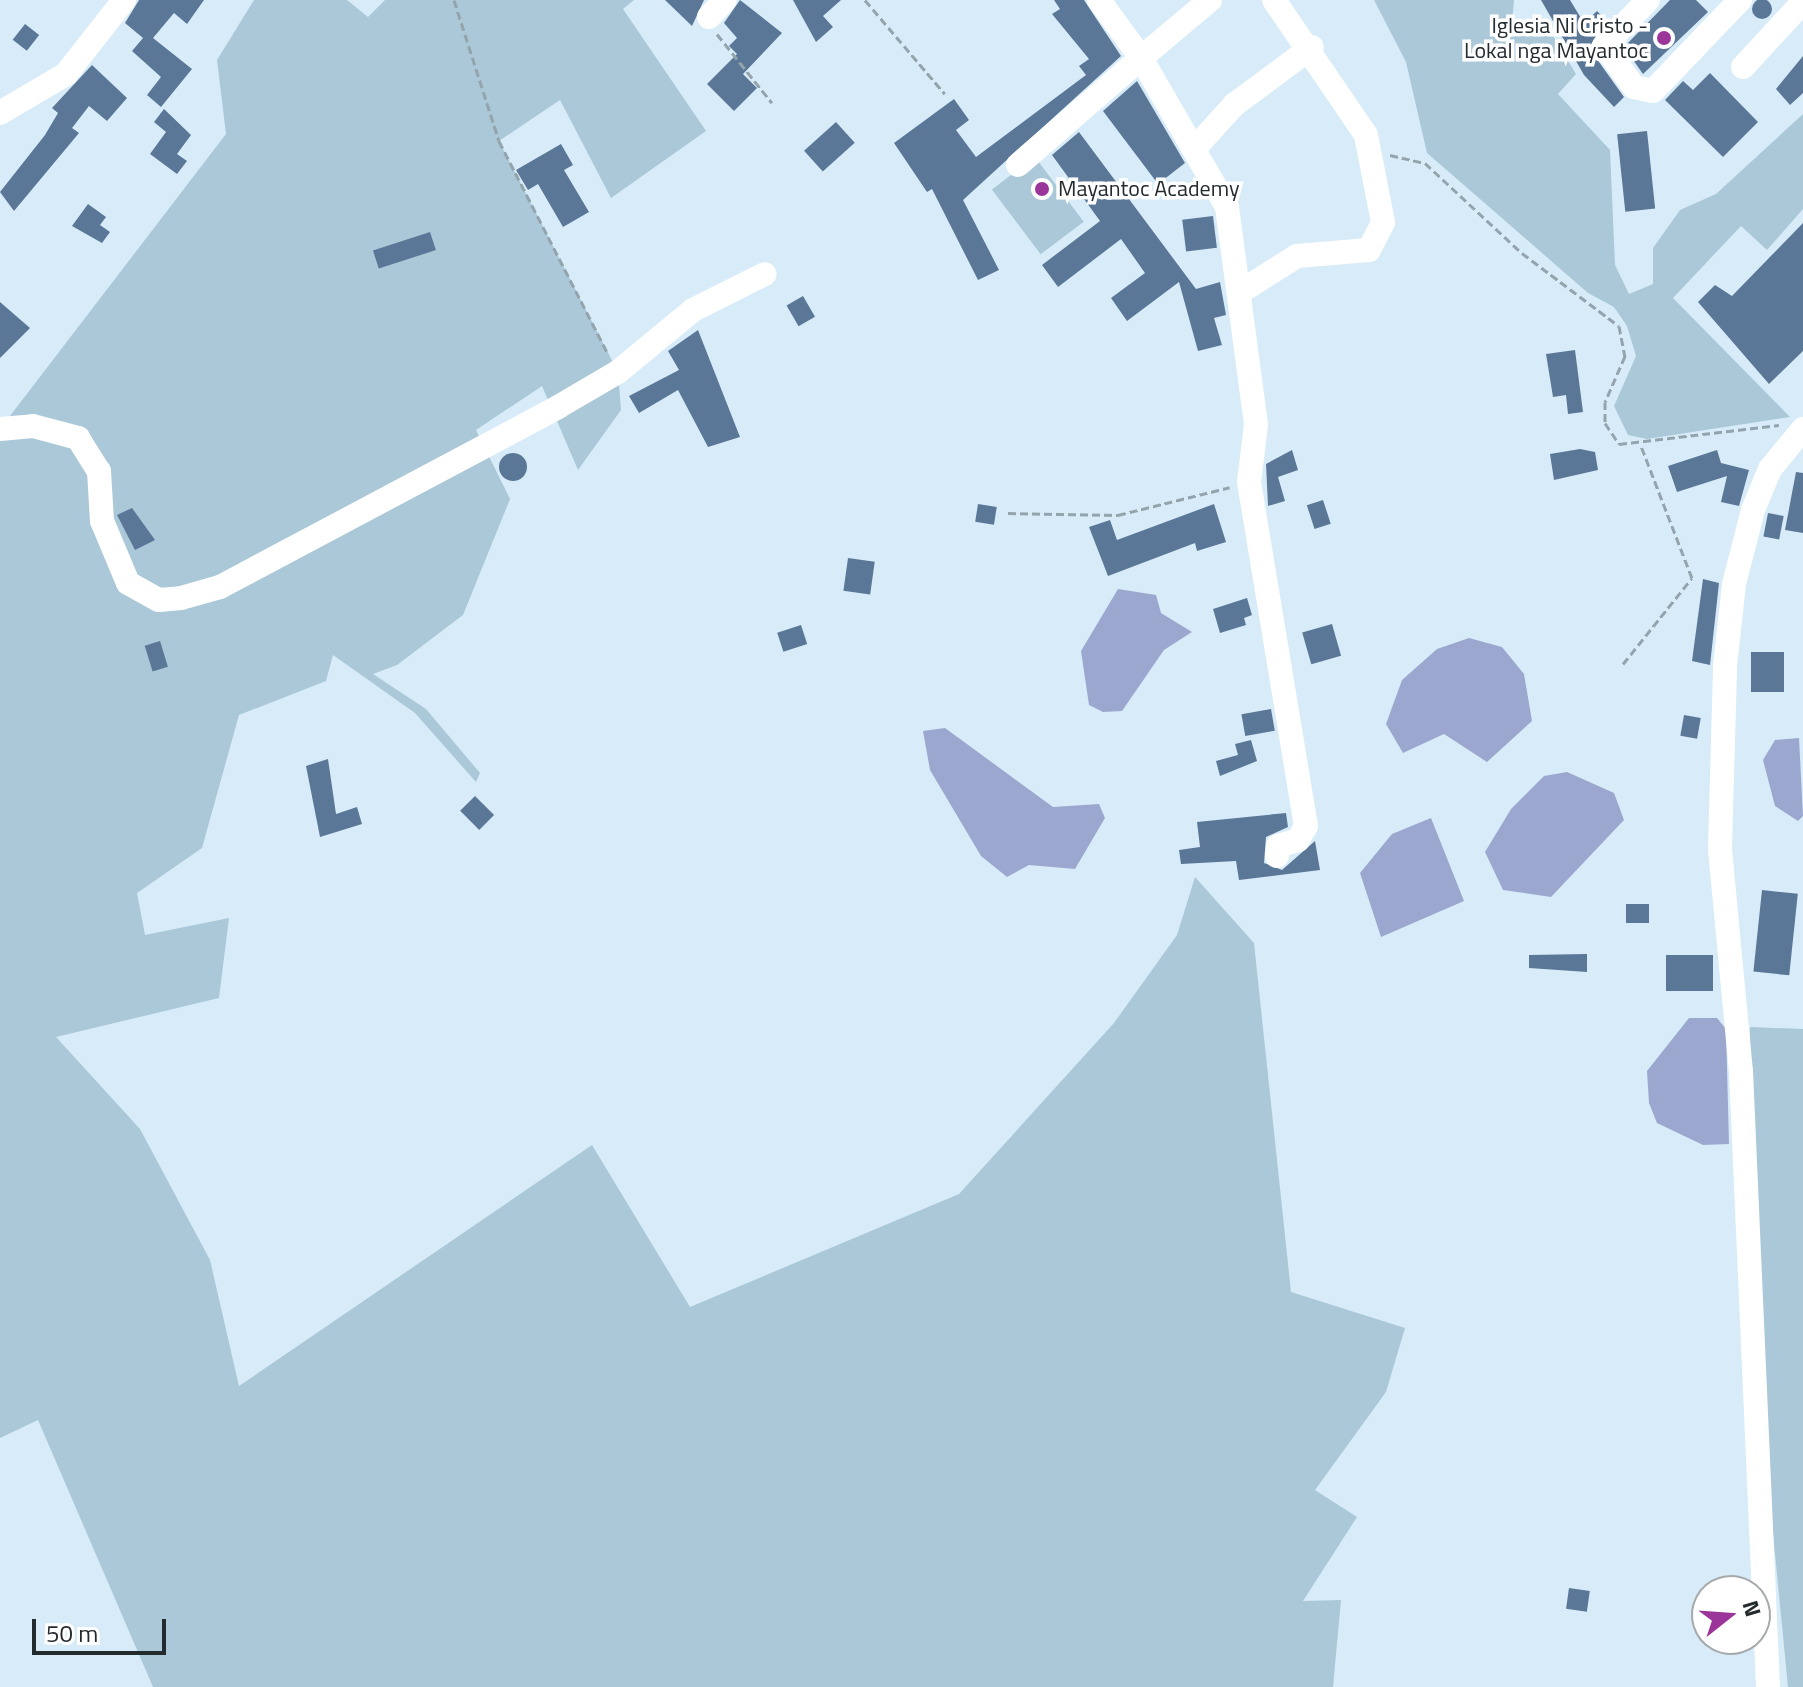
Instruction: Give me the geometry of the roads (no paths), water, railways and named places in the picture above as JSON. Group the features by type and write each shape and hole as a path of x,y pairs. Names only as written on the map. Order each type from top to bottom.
{"street":[{"path":"0,113 66,74 124,0"},
{"path":"1099,0 1141,58 1196,147 1227,207 1243,290 1256,425 1249,482 1306,826 1298,840 1278,846 1277,856"},
{"path":"1018,165 1210,0"},
{"path":"1243,290 1297,256 1377,245 1383,222 1372,155 1312,47 1274,0"},
{"path":"1648,0 1604,46 1634,87 1653,91 1740,0"},
{"path":"1743,67 1803,2"},
{"path":"1196,147 1234,105 1312,47"},
{"path":"0,429 33,426 78,438 99,471 102,521 128,583 159,600 181,598 220,587 618,372 693,310 765,274"},
{"path":"1768,1687 1741,1072 1720,849 1724,697 1734,584 1753,510 1770,469 1796,427"}],"water":[{"path":"1118,589 1156,595 1161,613 1192,632 1164,650 1122,711 1103,712 1089,705 1081,651"},
{"path":"1469,638 1502,647 1524,674 1532,721 1487,762 1444,734 1403,753 1386,724 1402,680 1437,649"},
{"path":"945,728 1053,807 1099,804 1105,818 1075,869 1029,865 1007,877 981,856 930,770 923,731"},
{"path":"1799,738 1803,816 1798,821 1775,806 1763,760 1775,740"},
{"path":"1567,772 1614,793 1624,820 1551,897 1503,890 1485,852 1511,809 1544,776"},
{"path":"1431,818 1464,901 1381,937 1360,873 1392,834"},
{"path":"1689,1018 1717,1018 1726,1029 1729,1144 1703,1145 1657,1123 1649,1103 1647,1071"}],"place":[{"name":"Iglesia Ni Cristo - Lokal nga Mayantoc","path":"1664,38"},
{"name":"Mayantoc Academy","path":"1042,189"}]}
